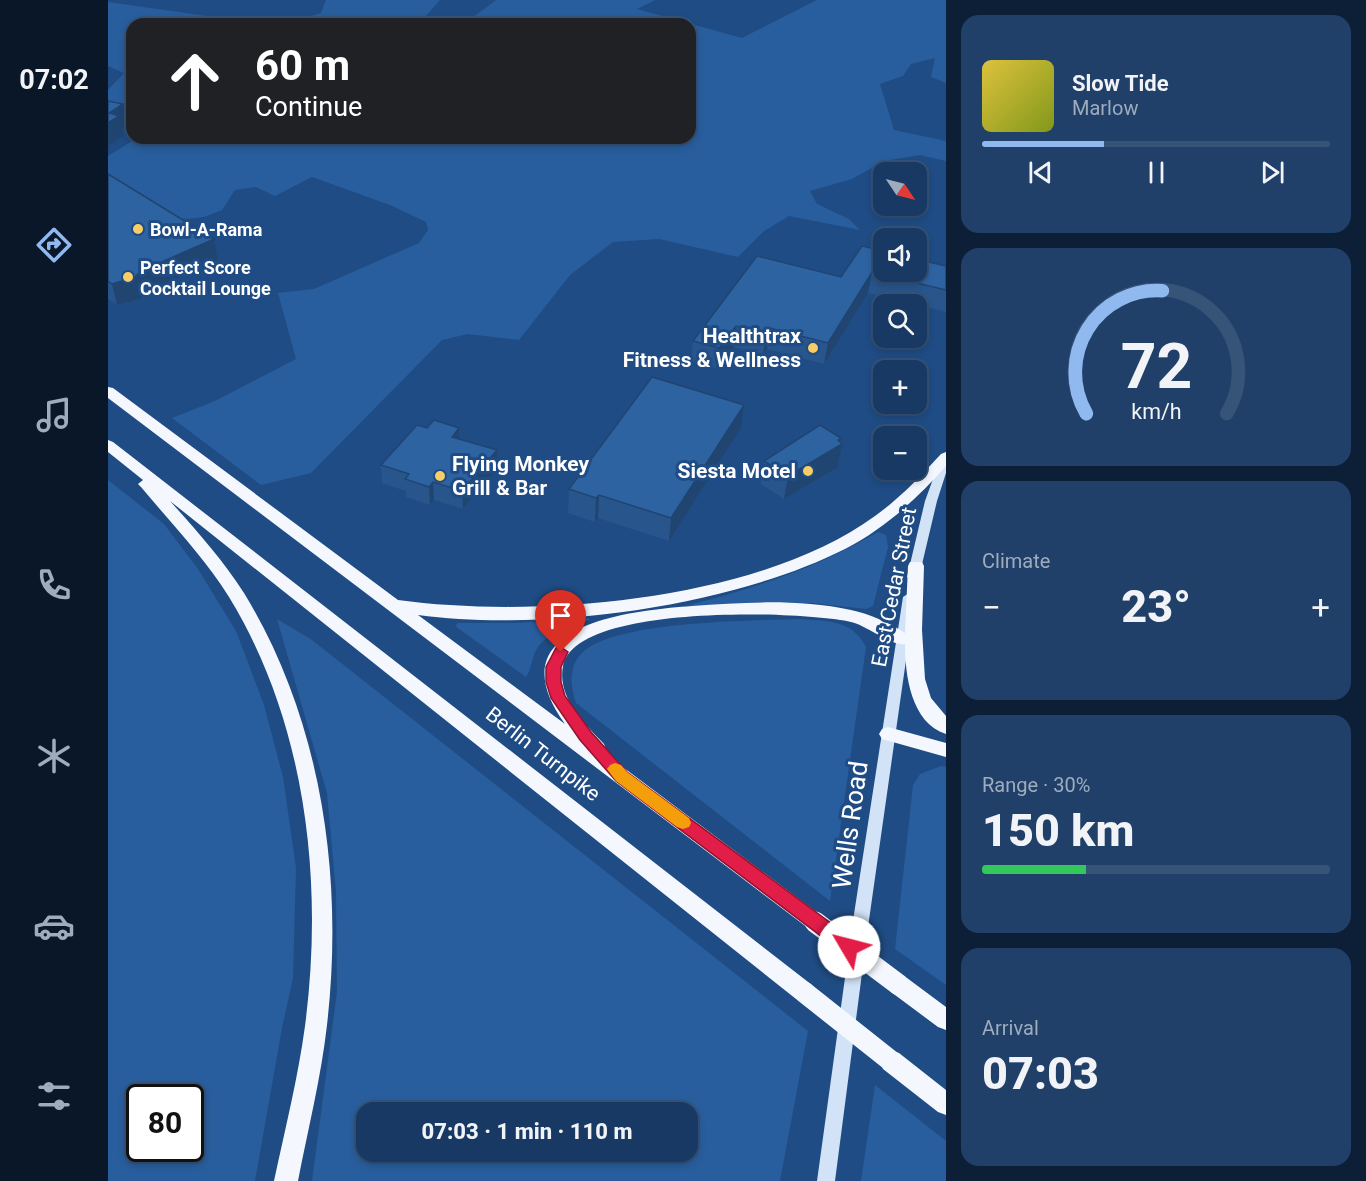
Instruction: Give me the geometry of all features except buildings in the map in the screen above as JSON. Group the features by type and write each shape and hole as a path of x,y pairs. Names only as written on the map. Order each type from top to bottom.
{"highway":[{"name":"Berlin Turnpike","path":"108,392 946,1020"},
{"name":"Berlin Turnpike","path":"114,449 946,1104"},
{"path":"114,449 202,549 236,594 278,679 299,742 313,806 321,875 322,947 316,1024 286,1181"},
{"path":"622,777 585,736 558,698 554,682 554,667 561,652 571,640 585,631 635,611 728,588 780,571 821,554 873,526 895,511 923,485 946,457"},
{"path":"916,566 914,640 918,690 932,714 946,727"},
{"path":"393,605 447,613 486,615 801,608 855,616 879,625 901,639"},
{"path":"888,734 946,750"}],"main road":[{"name":"East Cedar Street","path":"894,690 901,639 916,566 932,501 946,457"},
{"name":"Wells Road","path":"826,1181 894,690"}],"shaded area":[{"path":"326,0 440,0 426,16 443,18 305,18 321,13"},
{"path":"496,0 655,0 637,9 670,18 472,18"},
{"path":"817,0 946,0 946,83 931,77 935,58 911,64 903,76 880,84 894,130 946,141 946,161 920,155 873,162 873,167 852,179 810,191 817,204 849,219 860,230 789,216 764,231 738,257 659,239 613,242 570,275 519,340 468,334 442,340 311,473 261,485 172,418 215,401 296,359 278,293 314,289 419,243 428,230 426,222 390,205 312,177 275,196 256,187 235,190 222,210 204,217 187,219 168,216 108,184 108,156 127,144 696,144 696,25 742,38"},
{"path":"108,2 221,18 126,18 126,105 108,102 108,90 124,73 108,66"},
{"path":"108,480 164,524 198,569 236,631 264,705 283,777 296,868 293,978 255,1181 108,1181"},
{"path":"878,532 886,535 888,547 873,606 866,609 812,603 684,606 735,592 808,567"},
{"path":"589,618 590,620 557,631 543,641 534,655 526,677 455,626 458,623 517,623"},
{"path":"277,619 312,640 808,1031 780,1181 312,1181 337,992 336,892 327,793"},
{"path":"798,619 828,621 846,626 860,638 866,647 830,901 576,703 572,690 575,663 583,652 600,642 624,634 653,628 718,622"},
{"path":"941,766 946,767 946,985 895,949 913,785 920,774"},
{"path":"875,1085 946,1141 946,1181 861,1181"}],"slow traffic":[{"path":"615,769 622,777 683,823"}],"place":[{"name":"Bowl-A-Rama","path":"138,229"},
{"name":"Perfect Score Cocktail Lounge","path":"128,277"},
{"name":"Healthtrax Fitness & Wellness","path":"813,348"},
{"name":"Siesta Motel","path":"808,471"},
{"name":"Flying Monkey Grill & Bar","path":"440,476"}],"route":[{"path":"561,652 554,667 554,682 558,698 585,736 622,777 849,947"}]}
